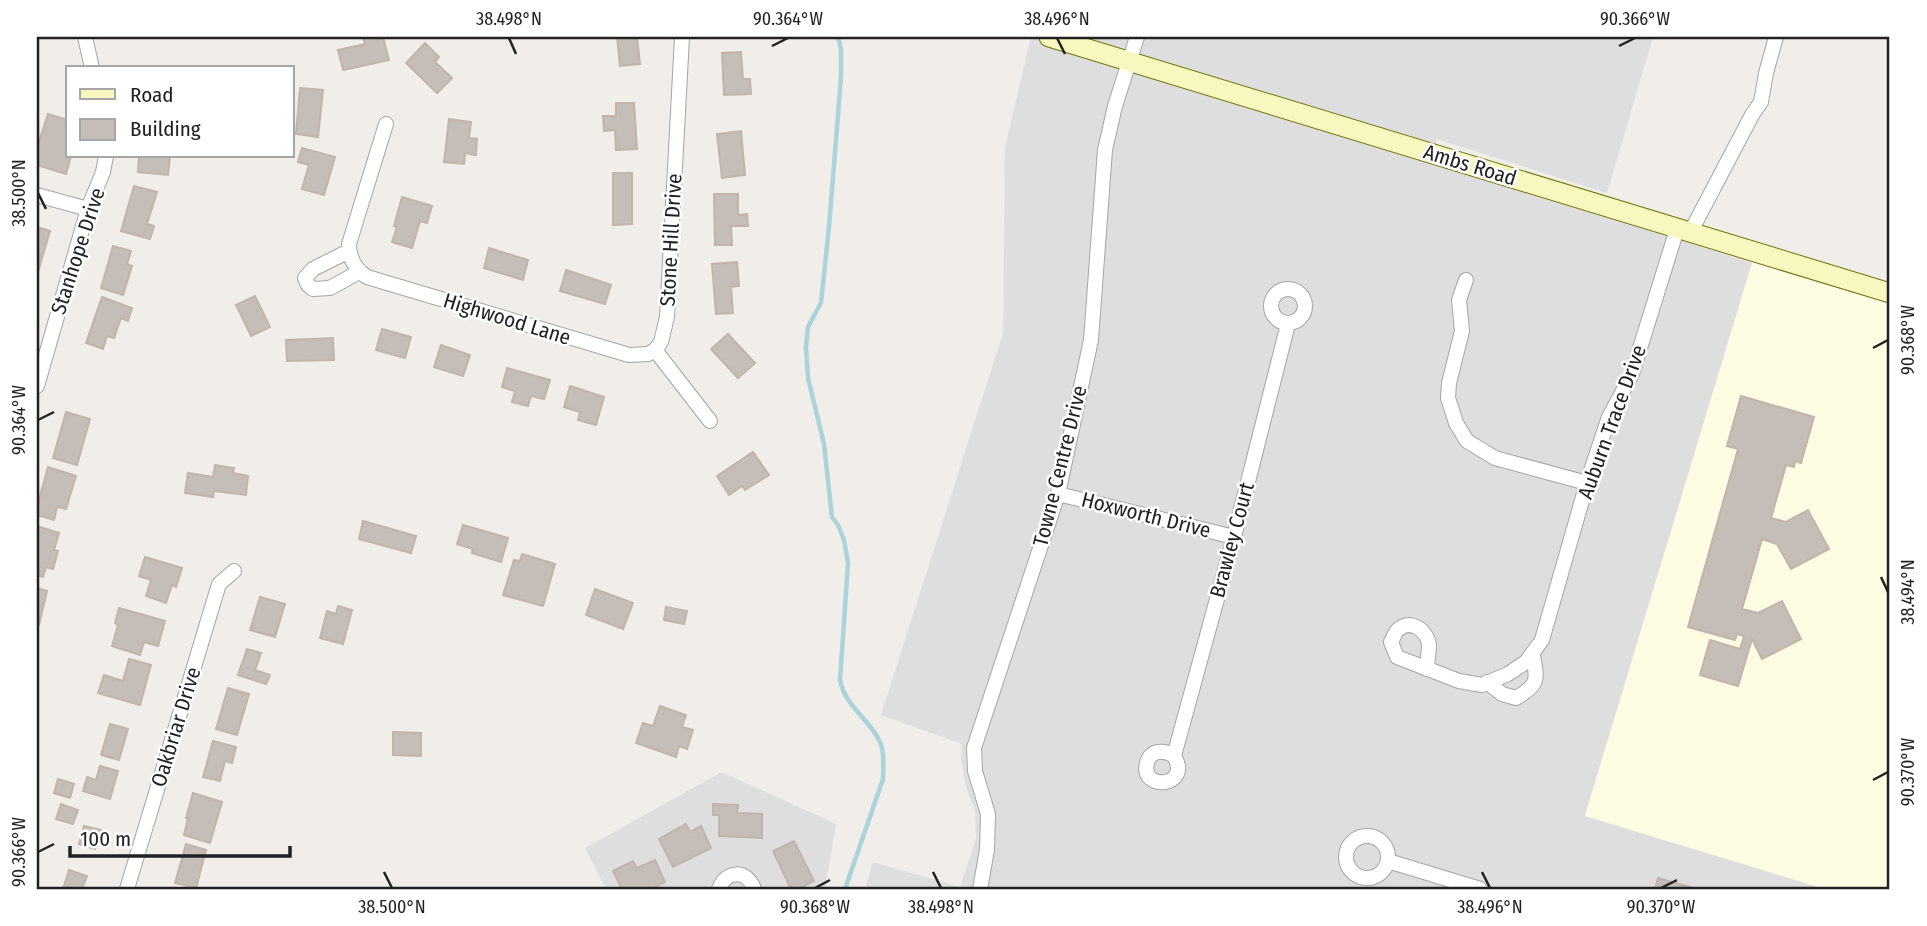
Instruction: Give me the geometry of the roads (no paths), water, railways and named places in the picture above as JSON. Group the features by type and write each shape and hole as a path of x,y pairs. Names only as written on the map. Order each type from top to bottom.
{"street":[{"path":"85,37 92,66"},
{"name":"Stone Hill Drive","path":"655,350 662,342 667,317 682,37"},
{"name":"Ambs Road","path":"1049,37 1890,293"},
{"name":"Towne Centre Drive","path":"980,889 987,850 988,814 975,771 974,748 1058,494 1091,340 1105,150 1115,106 1138,37"},
{"name":"Auburn Trace Drive","path":"1427,668 1459,681 1482,685 1508,674 1526,662 1542,640 1609,417 1632,374 1683,231 1762,102 1766,73 1776,37"},
{"name":"Highwood Lane","path":"386,124 348,244 353,261 367,277 629,355 648,354 655,350"},
{"name":"Stanhope Drive","path":"37,386 88,209 106,158"},
{"path":"37,195 88,209"},
{"path":"1466,279 1459,300 1461,331 1449,383 1448,398 1456,423 1467,441 1495,458 1587,484"},
{"name":"Brawley Court","path":"1174,755 1234,537 1288,324"},
{"path":"655,350 710,421"},
{"name":"Hoxworth Drive","path":"1058,494 1234,537"},
{"name":"Oakbriar Drive","path":"127,889 219,584 234,571"},
{"name":"Auburn Trace Drive","path":"1487,682 1502,694 1516,698 1531,689 1536,678 1532,655"},
{"path":"1388,861 1480,889"},
{"path":"719,889 727,877 738,874 748,879 754,889"}],"waterway":[{"path":"838,37 841,77 829,227 821,303 808,327 806,347 808,378 824,444 832,517 844,540 848,563 840,680 852,705 879,740 883,765 883,779 845,889"}]}
